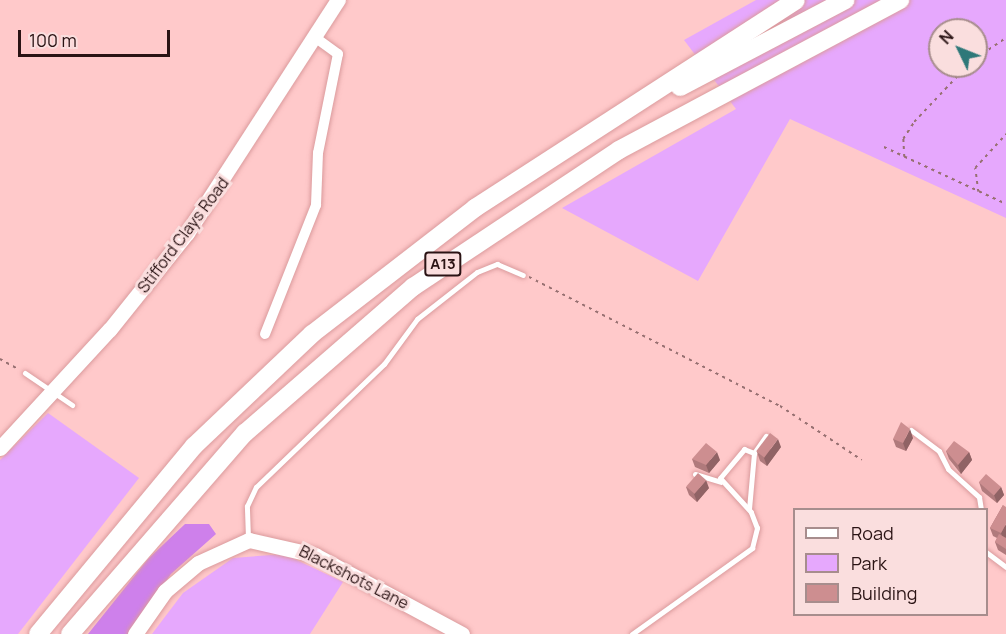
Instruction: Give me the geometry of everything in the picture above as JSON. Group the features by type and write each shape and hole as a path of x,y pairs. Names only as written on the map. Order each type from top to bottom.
{"highway":[{"path":"502,190 796,0"},
{"name":"A13","path":"39,634 186,454 264,376 355,299 502,190 674,89 846,0"},
{"name":"A13","path":"69,634 237,440 413,287 619,150 900,0"}],"street":[{"name":"Stifford Clays Road","path":"0,448 56,389 187,233 317,39 338,0"},
{"path":"265,334 316,205 318,153 338,54 317,39"},
{"path":"135,634 165,591 198,563 249,540"},
{"name":"Blackshots Lane","path":"249,540 315,555 462,634"}],"lane":[{"path":"249,540 248,506 256,487 384,364 417,319 439,297 497,264 523,275"},
{"path":"25,373 56,389 72,405"},
{"path":"911,429 939,451 948,469 979,497 981,508"},
{"path":"632,634 747,555 757,535 749,509 754,453 766,436"},
{"path":"721,482 722,471 738,452 754,453"},
{"path":"695,474 721,482 749,509"},
{"path":"988,553 1006,567"}],"path":[{"path":"988,50 1006,38"},
{"path":"904,158 903,139 914,122 956,78"},
{"path":"979,193 975,168 1006,134"},
{"path":"884,147 1006,204"},
{"path":"523,275 652,336 780,406 862,460"},
{"path":"0,359 25,373"}],"green space":[{"path":"756,0 1006,0 1006,218 790,119 698,281 562,208 736,109 684,40"},
{"path":"48,413 139,478 18,634 0,634 0,460"},
{"path":"284,554 343,582 310,634 152,634 183,593 233,558"}],"shaded area":[{"path":"185,524 209,524 216,534 171,574 129,634 88,634 148,559"}],"building":[{"path":"901,422 910,429 903,443 893,439"},
{"path":"770,433 778,439 764,457 756,451"},
{"path":"954,441 969,452 958,465 946,451"},
{"path":"706,443 717,452 706,465 692,459"},
{"path":"698,473 706,480 694,494 686,487"},
{"path":"986,474 1001,487 994,495 979,482"},
{"path":"1003,505 1006,507 1006,524 1001,533 990,528"},
{"path":"999,534 1006,538 1006,549 995,542"}]}
